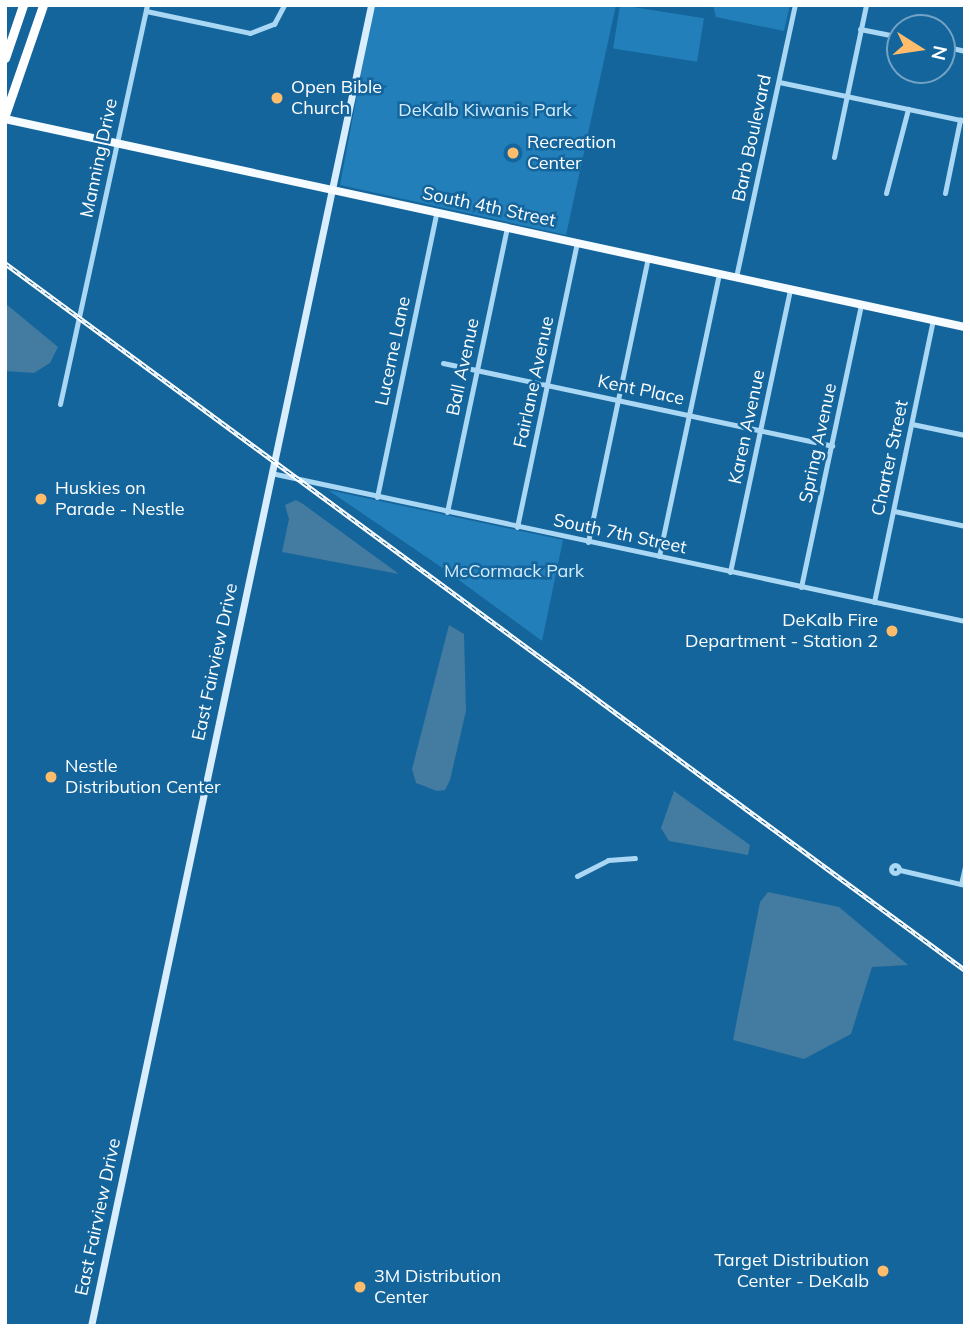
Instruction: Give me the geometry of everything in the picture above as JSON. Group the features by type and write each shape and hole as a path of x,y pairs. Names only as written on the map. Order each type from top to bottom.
{"highway":[{"path":"5,58 23,5"},
{"path":"6,113 43,5"}],"main road":[{"name":"South 4th Street","path":"6,113 117,143 965,327"}],"street":[{"path":"146,8 250,33 268,29 284,5"},
{"name":"East Fairview Drive","path":"91,1326 371,5"},
{"name":"Barb Boulevard","path":"736,277 795,5"},
{"path":"834,157 866,5"},
{"name":"Manning Drive","path":"60,404 146,8"},
{"path":"860,29 886,34"},
{"path":"779,82 962,121 945,192"},
{"path":"886,193 908,109"},
{"name":"Lucerne Lane","path":"377,497 437,211"},
{"name":"Ball Avenue","path":"447,512 508,227"},
{"name":"Fairlane Avenue","path":"517,527 577,242"},
{"path":"589,542 648,258"},
{"path":"659,556 719,273"},
{"name":"Karen Avenue","path":"730,572 790,289"},
{"name":"Spring Avenue","path":"801,587 861,304"},
{"name":"Charter Street","path":"874,602 933,320"},
{"name":"Kent Place","path":"443,363 832,446"},
{"path":"912,424 965,435"},
{"name":"South 7th Street","path":"271,473 965,621"},
{"path":"894,511 965,526"},
{"path":"578,876 608,860 635,858"},
{"path":"900,870 963,884 965,867"}],"green space":[{"name":"DeKalb Kiwanis Park","path":"374,5 616,5 566,235 340,185"},
{"path":"620,5 704,18 697,62 613,48"},
{"path":"713,5 790,5 784,31 716,17"},
{"name":"McCormack Park","path":"328,490 563,540 542,641 441,567"}],"shaded area":[{"path":"6,304 58,347 50,363 34,373 5,371"},
{"path":"296,500 399,574 282,552 289,519 285,505"},
{"path":"449,625 464,634 466,711 450,780 445,790 437,791 416,783 412,769"},
{"path":"674,791 750,845 748,855 669,841 661,828"},
{"path":"768,892 839,907 908,965 872,967 851,1034 804,1059 733,1040 760,902"}],"railway":[{"path":"5,263 965,970"}],"place":[{"name":"Open Bible Church","path":"277,98"},
{"name":"Recreation Center","path":"513,153"},
{"name":"Huskies on Parade - Nestle","path":"41,499"},
{"name":"DeKalb Fire Department - Station 2","path":"892,631"},
{"name":"Nestle Distribution Center","path":"51,777"},
{"name":"Target Distribution Center - DeKalb","path":"883,1271"},
{"name":"3M Distribution Center","path":"360,1287"}]}
